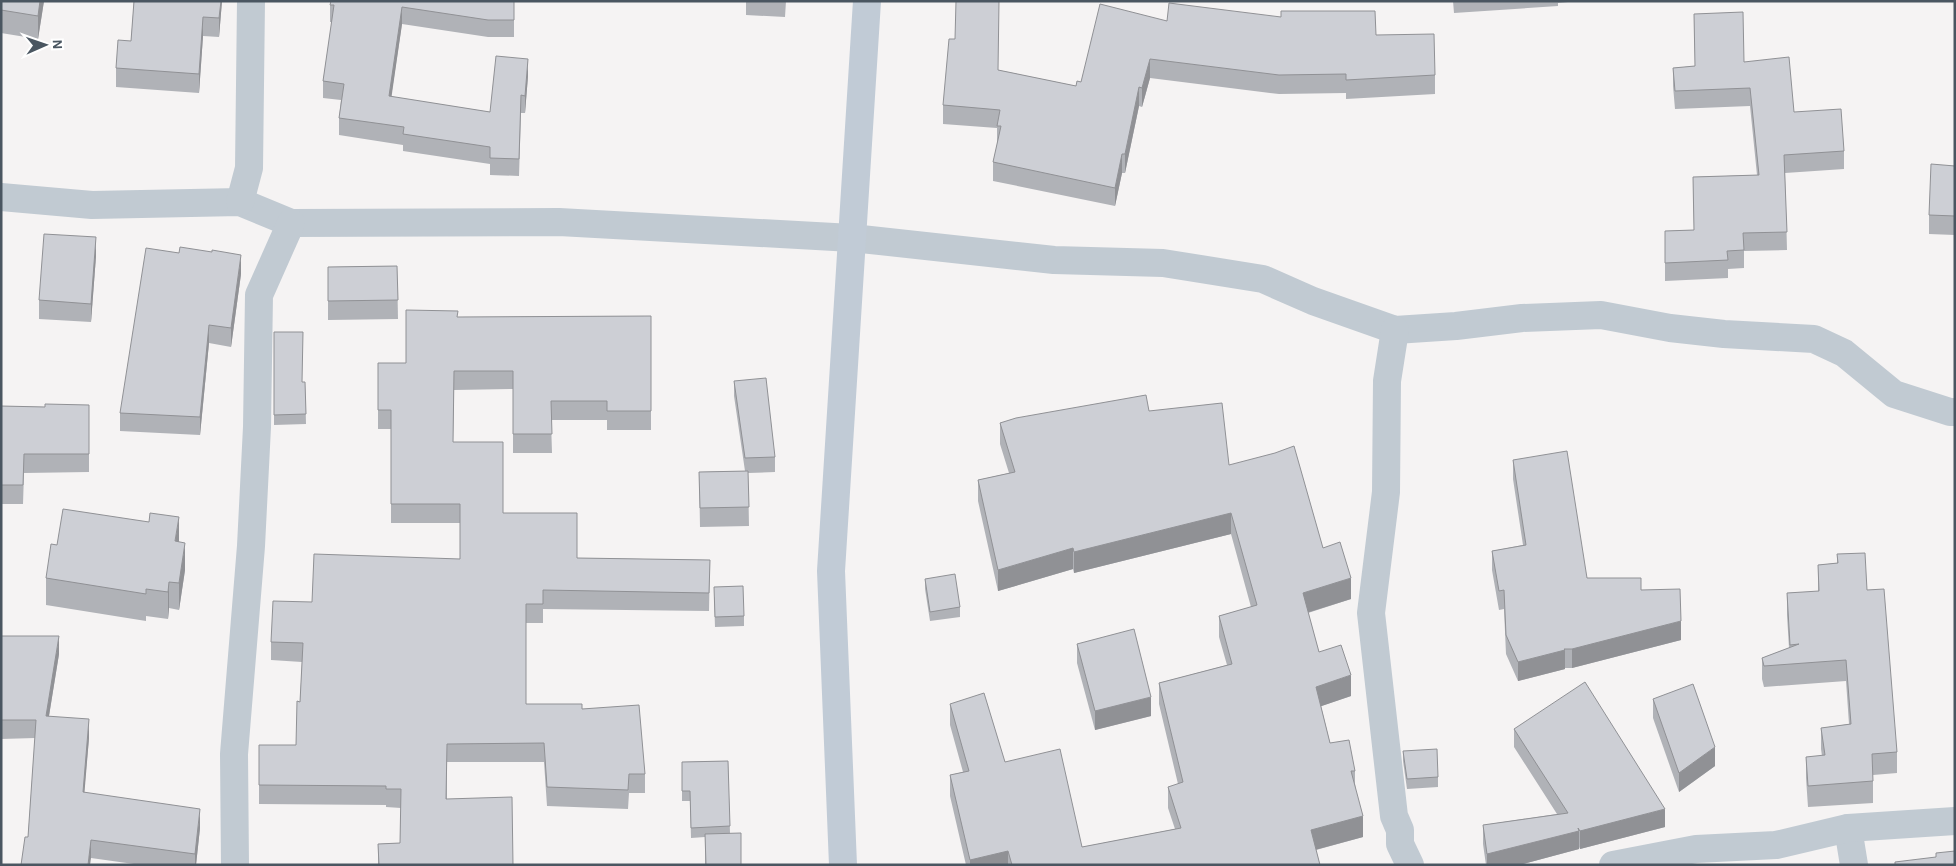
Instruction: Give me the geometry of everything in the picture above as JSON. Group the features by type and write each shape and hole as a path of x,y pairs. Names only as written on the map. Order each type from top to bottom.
{"street":[{"path":"240,202 249,168 251,1"},
{"path":"842,865 831,570 867,1"},
{"path":"1,197 92,205 240,202 291,223 559,222 852,238 1054,260 1163,263 1263,279 1313,301 1395,330 1456,326 1522,318 1601,315 1670,328 1814,339 1844,353 1894,394 1955,412"},
{"path":"235,865 234,754 251,546 257,426 259,295 291,223"},
{"path":"1395,330 1387,380 1386,492 1372,613 1394,816 1400,830 1400,844 1410,865"},
{"path":"1613,865 1696,848 1776,844 1848,828 1955,821"},
{"path":"1848,828 1854,865"}],"building":[{"path":"1,1 40,1 38,16 1,10"},
{"path":"134,1 221,1 219,18 203,17 199,74 116,68 118,40 131,41"},
{"path":"331,1 514,1 514,20 488,20 402,7 389,96 490,112 496,56 528,59 525,96 521,95 519,159 490,158 490,147 403,134 404,127 339,118 344,84 323,81 334,5 330,5"},
{"path":"956,1 999,1 998,70 1076,86 1077,81 1081,82 1100,4 1167,21 1169,3 1281,17 1281,11 1375,11 1376,35 1434,34 1435,75 1346,80 1346,74 1279,75 1150,59 1142,88 1139,87 1125,154 1122,154 1115,188 993,162 1001,126 997,126 1000,110 943,105 949,39 955,39"},
{"path":"1743,12 1744,62 1789,57 1794,112 1841,109 1844,151 1784,155 1787,232 1743,233 1744,250 1727,251 1728,260 1665,263 1665,231 1694,230 1693,177 1759,175 1750,88 1675,91 1673,68 1695,66 1694,14"},
{"path":"1931,164 1955,166 1955,216 1929,215"},
{"path":"44,234 96,237 91,304 39,300"},
{"path":"180,247 241,255 231,328 209,325 200,417 120,413 146,248 179,253"},
{"path":"397,266 398,300 328,301 328,267"},
{"path":"406,310 458,311 457,317 651,316 651,411 607,411 607,401 551,401 552,434 513,434 513,371 454,371 453,442 503,442 503,513 577,513 577,558 710,560 709,593 543,590 543,604 526,604 526,704 582,704 582,709 639,705 645,774 629,774 628,790 547,787 544,743 447,744 446,799 512,797 513,865 379,865 378,844 400,843 401,789 386,789 386,786 259,785 259,745 296,745 297,701 300,702 303,643 271,642 273,601 312,602 314,554 460,559 460,504 391,504 391,410 378,410 378,363 406,363"},
{"path":"274,332 303,332 302,382 305,382 306,414 274,415"},
{"path":"766,378 775,457 745,458 734,381"},
{"path":"1146,395 1149,411 1222,403 1229,465 1294,446 1323,548 1340,542 1351,578 1303,593 1319,652 1341,645 1351,675 1316,687 1330,743 1349,740 1355,771 1351,771 1363,816 1311,830 1320,865 1012,865 1008,851 970,860 950,775 969,771 950,704 984,693 1005,762 1060,749 1082,847 1181,828 1168,787 1183,782 1159,683 1232,664 1219,616 1257,605 1231,513 1074,552 1073,548 998,570 978,480 1015,472 1000,423 1016,418"},
{"path":"45,404 89,405 89,454 24,454 23,485 1,485 1,406 45,407"},
{"path":"1567,451 1587,578 1641,578 1641,590 1680,589 1681,621 1518,662 1506,635 1504,590 1499,591 1492,551 1526,545 1513,460"},
{"path":"748,471 749,507 700,508 699,472"},
{"path":"63,509 149,522 150,513 179,517 175,541 185,543 179,583 169,582 168,592 146,589 146,594 46,578 51,544 57,545"},
{"path":"1865,553 1867,590 1884,589 1897,752 1872,754 1873,781 1808,786 1806,757 1825,755 1821,728 1851,724 1846,660 1764,666 1762,658 1799,644 1790,645 1787,593 1819,591 1818,565 1838,563 1837,554"},
{"path":"955,574 960,607 930,612 925,579"},
{"path":"743,586 744,616 715,617 714,587"},
{"path":"1134,629 1151,697 1095,711 1077,644"},
{"path":"1,636 59,636 46,716 89,719 83,792 200,809 195,854 91,840 88,865 21,865 25,837 28,837 36,720 1,720"},
{"path":"1585,682 1665,809 1580,831 1578,828 1579,831 1487,854 1483,825 1568,813 1514,729"},
{"path":"1693,684 1715,747 1679,773 1653,699"},
{"path":"1437,749 1438,777 1407,779 1403,751"},
{"path":"728,761 730,826 691,828 690,791 682,791 682,762"},
{"path":"741,833 741,865 706,865 705,834"},
{"path":"1955,851 1955,865 1895,865 1895,862 1936,857 1936,853"}]}
